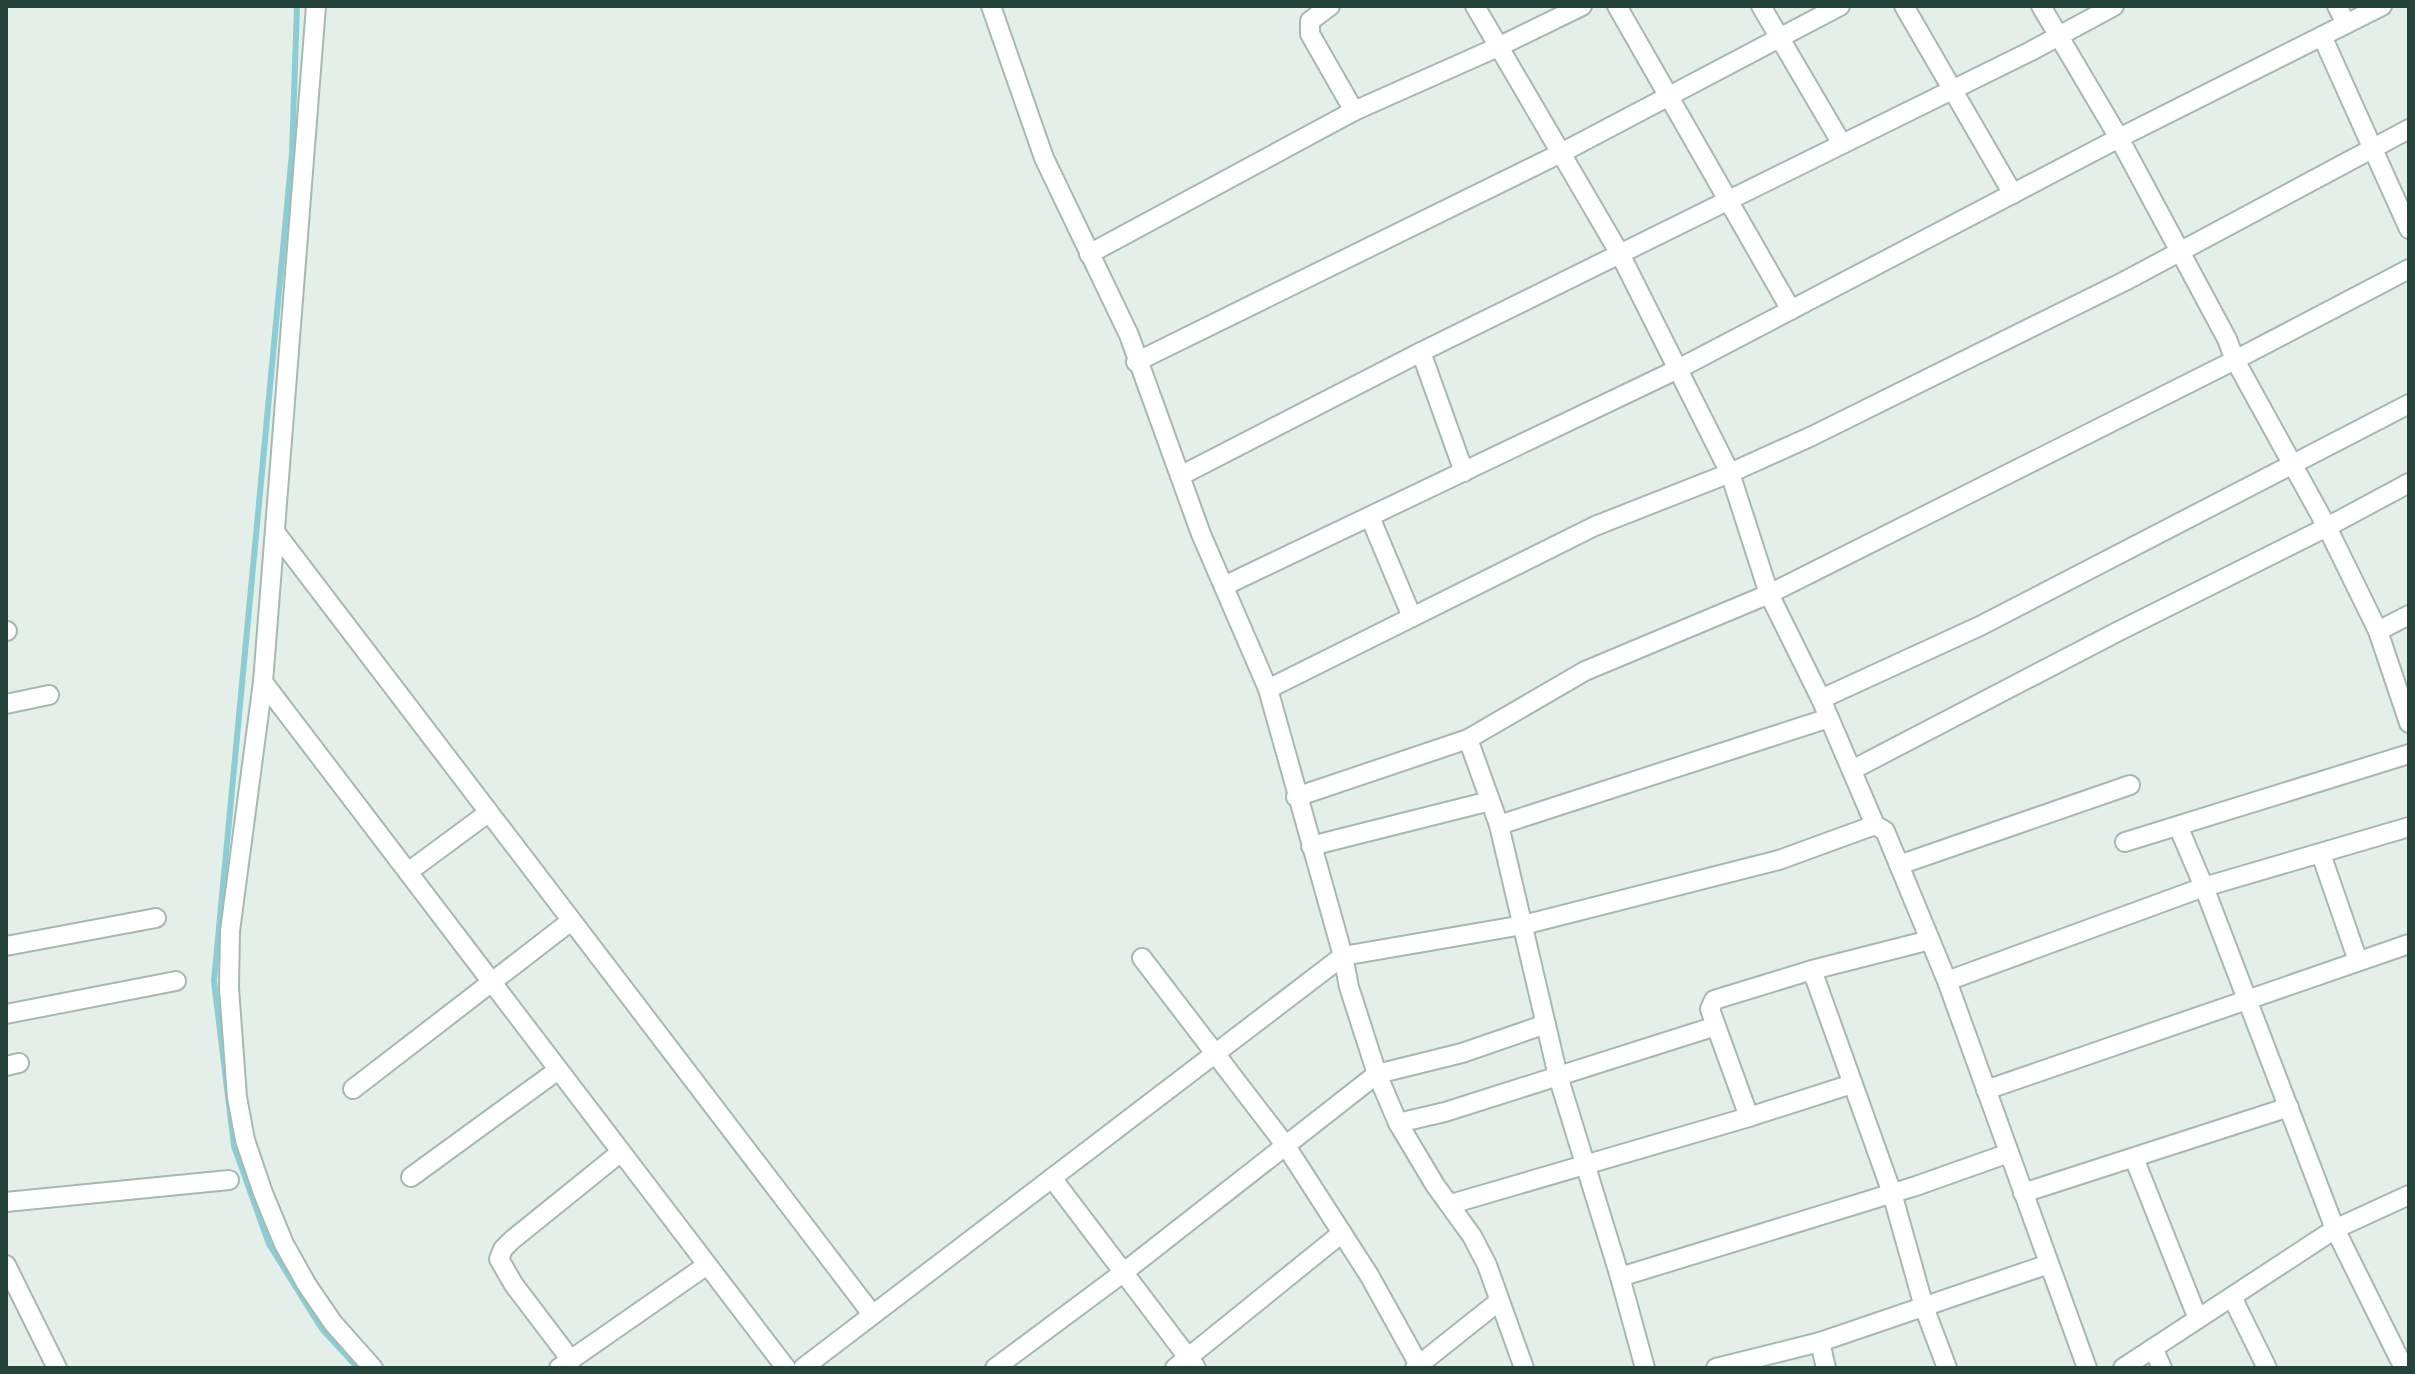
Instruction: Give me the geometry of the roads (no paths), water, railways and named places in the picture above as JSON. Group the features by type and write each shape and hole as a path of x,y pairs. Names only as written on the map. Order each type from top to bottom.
{"street":[{"path":"316,6 263,682 230,931 229,988 237,1097 245,1140 284,1244 333,1323 373,1368"},
{"path":"991,6 1044,158 1129,335 1136,362 1201,534 1268,689 1349,987 1377,1074 1398,1123 1435,1185 1472,1236 1487,1265 1524,1368"},
{"path":"1330,6 1310,21 1310,34 1354,111"},
{"path":"1475,6 1620,254 1730,473 1769,594 1821,699 1875,825 1885,831 1947,981 2087,1368"},
{"path":"1089,254 1354,111 1582,6"},
{"path":"1617,6 1791,310"},
{"path":"1761,6 1842,144"},
{"path":"1136,362 1561,153 1840,6"},
{"path":"1904,6 2013,194"},
{"path":"2041,6 2119,138 2327,527 2378,631 2409,723"},
{"path":"1180,476 1421,352 1954,89 2114,6"},
{"path":"2337,6 2346,24"},
{"path":"1224,586 1678,369 2119,138 2382,6"},
{"path":"2322,36 2409,229"},
{"path":"1268,689 1595,526 1730,473 1854,415 2180,251 2409,129"},
{"path":"1296,797 1468,739 1585,671 1769,594 2409,269"},
{"path":"1421,352 1464,472"},
{"path":"1821,699 1980,626 2409,404"},
{"path":"1852,770 2409,483"},
{"path":"1370,517 1412,617"},
{"path":"275,532 872,1314"},
{"path":"2378,631 2409,615"},
{"path":"263,682 786,1368"},
{"path":"6,704 49,695"},
{"path":"1499,825 1829,718"},
{"path":"1468,739 1499,825 1558,1076 1645,1368"},
{"path":"2125,842 2409,754"},
{"path":"1899,865 2130,785"},
{"path":"1311,846 1490,801"},
{"path":"408,872 488,813"},
{"path":"803,1368 1343,956 1523,925 1779,860 1875,825"},
{"path":"2178,826 2335,1229 2404,1368"},
{"path":"1947,981 2204,887 2409,827"},
{"path":"2321,854 2358,961"},
{"path":"6,946 156,918"},
{"path":"353,1089 571,921"},
{"path":"1749,1117 1710,1009 1714,1000 1812,970 1930,940"},
{"path":"1986,1090 2409,944"},
{"path":"1142,958 1286,1146 1342,1233 1417,1366 1498,1302"},
{"path":"1812,970 1892,1193 1924,1307 1947,1368"},
{"path":"6,1014 176,981"},
{"path":"995,1368 1124,1272 1377,1074 1462,1053 1546,1024"},
{"path":"1398,1123 1445,1112 1716,1026"},
{"path":"411,1177 558,1070"},
{"path":"1451,1204 1852,1084"},
{"path":"2023,1193 2289,1107"},
{"path":"621,1152 512,1240 499,1259 565,1364 707,1265"},
{"path":"1620,1277 1892,1193 2009,1153"},
{"path":"2134,1158 2198,1319"},
{"path":"1052,1178 1124,1272 1187,1364 1342,1233"},
{"path":"6,1202 229,1180"},
{"path":"2123,1368 2335,1229 2409,1195"},
{"path":"1716,1368 1820,1342 2049,1264"},
{"path":"6,1265 57,1368"},
{"path":"2232,1297 2267,1368"},
{"path":"1820,1342 1826,1368"},
{"path":"2153,1348 2162,1368"}],"waterway":[{"path":"297,6 292,153 214,981 234,1146 269,1244 322,1329 358,1368"}]}
